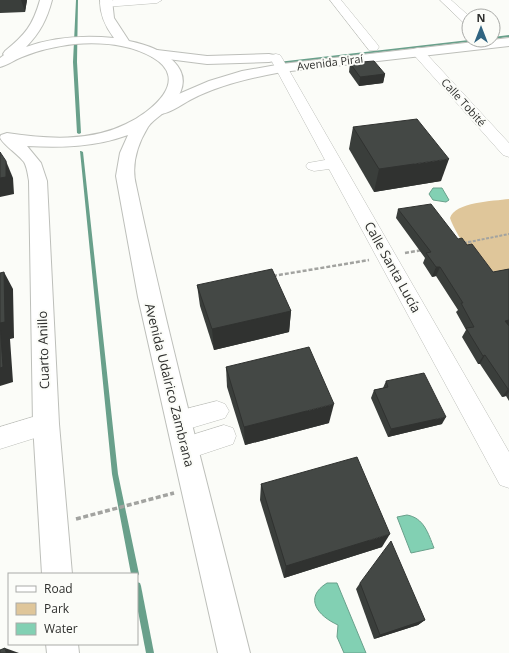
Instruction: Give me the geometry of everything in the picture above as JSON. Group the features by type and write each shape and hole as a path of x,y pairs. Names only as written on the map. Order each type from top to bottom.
{"main road":[{"path":"1,62 33,32 41,19 46,0"},
{"path":"105,2 111,27 124,43"},
{"name":"Avenida Piraí","path":"4,137 29,142 54,144 107,136 130,128 186,96 214,84 279,63 374,47 461,37"},
{"path":"1,62 18,54 53,44 76,41 100,40 124,43 142,47 157,54"},
{"name":"Avenida Piraí","path":"157,54 208,60 279,63 418,52 509,42"},
{"name":"Avenida Udalrico Zambrana","path":"157,54 168,63 175,74 176,86 170,98 152,116 131,141 126,155 125,176 149,297 234,653"},
{"name":"Cuarto Anillo","path":"4,137 20,148 33,163 38,181 46,424 56,573"}],"street":[{"path":"105,2 158,0"},
{"path":"335,0 374,47"},
{"path":"445,0 461,15"},
{"name":"Calle Tobité","path":"418,52 509,152"},
{"name":"Calle Santa Lucía","path":"279,63 509,476"},
{"path":"314,166 335,163"},
{"path":"178,421 217,411"},
{"path":"0,438 46,424"},
{"path":"185,448 224,436"}],"path":[{"path":"85,517 161,496"}],"green space":[{"path":"509,199 509,273 501,273 487,269 477,261 456,231 450,218 453,213 467,205"}],"water":[{"path":"433,188 442,188 449,200 446,202 433,200 429,194"},
{"path":"407,515 418,519 425,527 434,548 411,553 397,517"},
{"path":"327,583 337,583 366,653 344,653 337,637 338,625 324,617 319,612 315,601 316,595"}],"building":[{"path":"374,61 385,74 360,77 350,63"},
{"path":"417,119 449,159 379,169 353,127"},
{"path":"0,152 6,161 6,177 0,178"},
{"path":"431,204 458,239 462,238 467,245 472,244 493,272 509,269 509,320 505,321 509,326 509,389 485,355 483,356 466,328 474,327 461,303 463,303 440,267 436,267 426,253 431,252 398,209"},
{"path":"272,269 291,311 212,329 197,285"},
{"path":"4,272 5,322 0,323 0,273"},
{"path":"0,323 3,367 0,368"},
{"path":"309,347 334,404 244,427 226,367"},
{"path":"424,373 446,417 391,429 374,390 388,387 386,381"},
{"path":"357,457 390,534 286,566 261,484"},
{"path":"391,541 425,620 380,635 360,583"},
{"path":"5,648 6,653 0,653 0,650"}],"waterway":[{"path":"77,0 75,62 79,133"},
{"path":"501,37 509,36"},
{"path":"278,63 461,42"},
{"path":"81,152 115,474 135,573"},
{"path":"138,591 150,653"}]}
